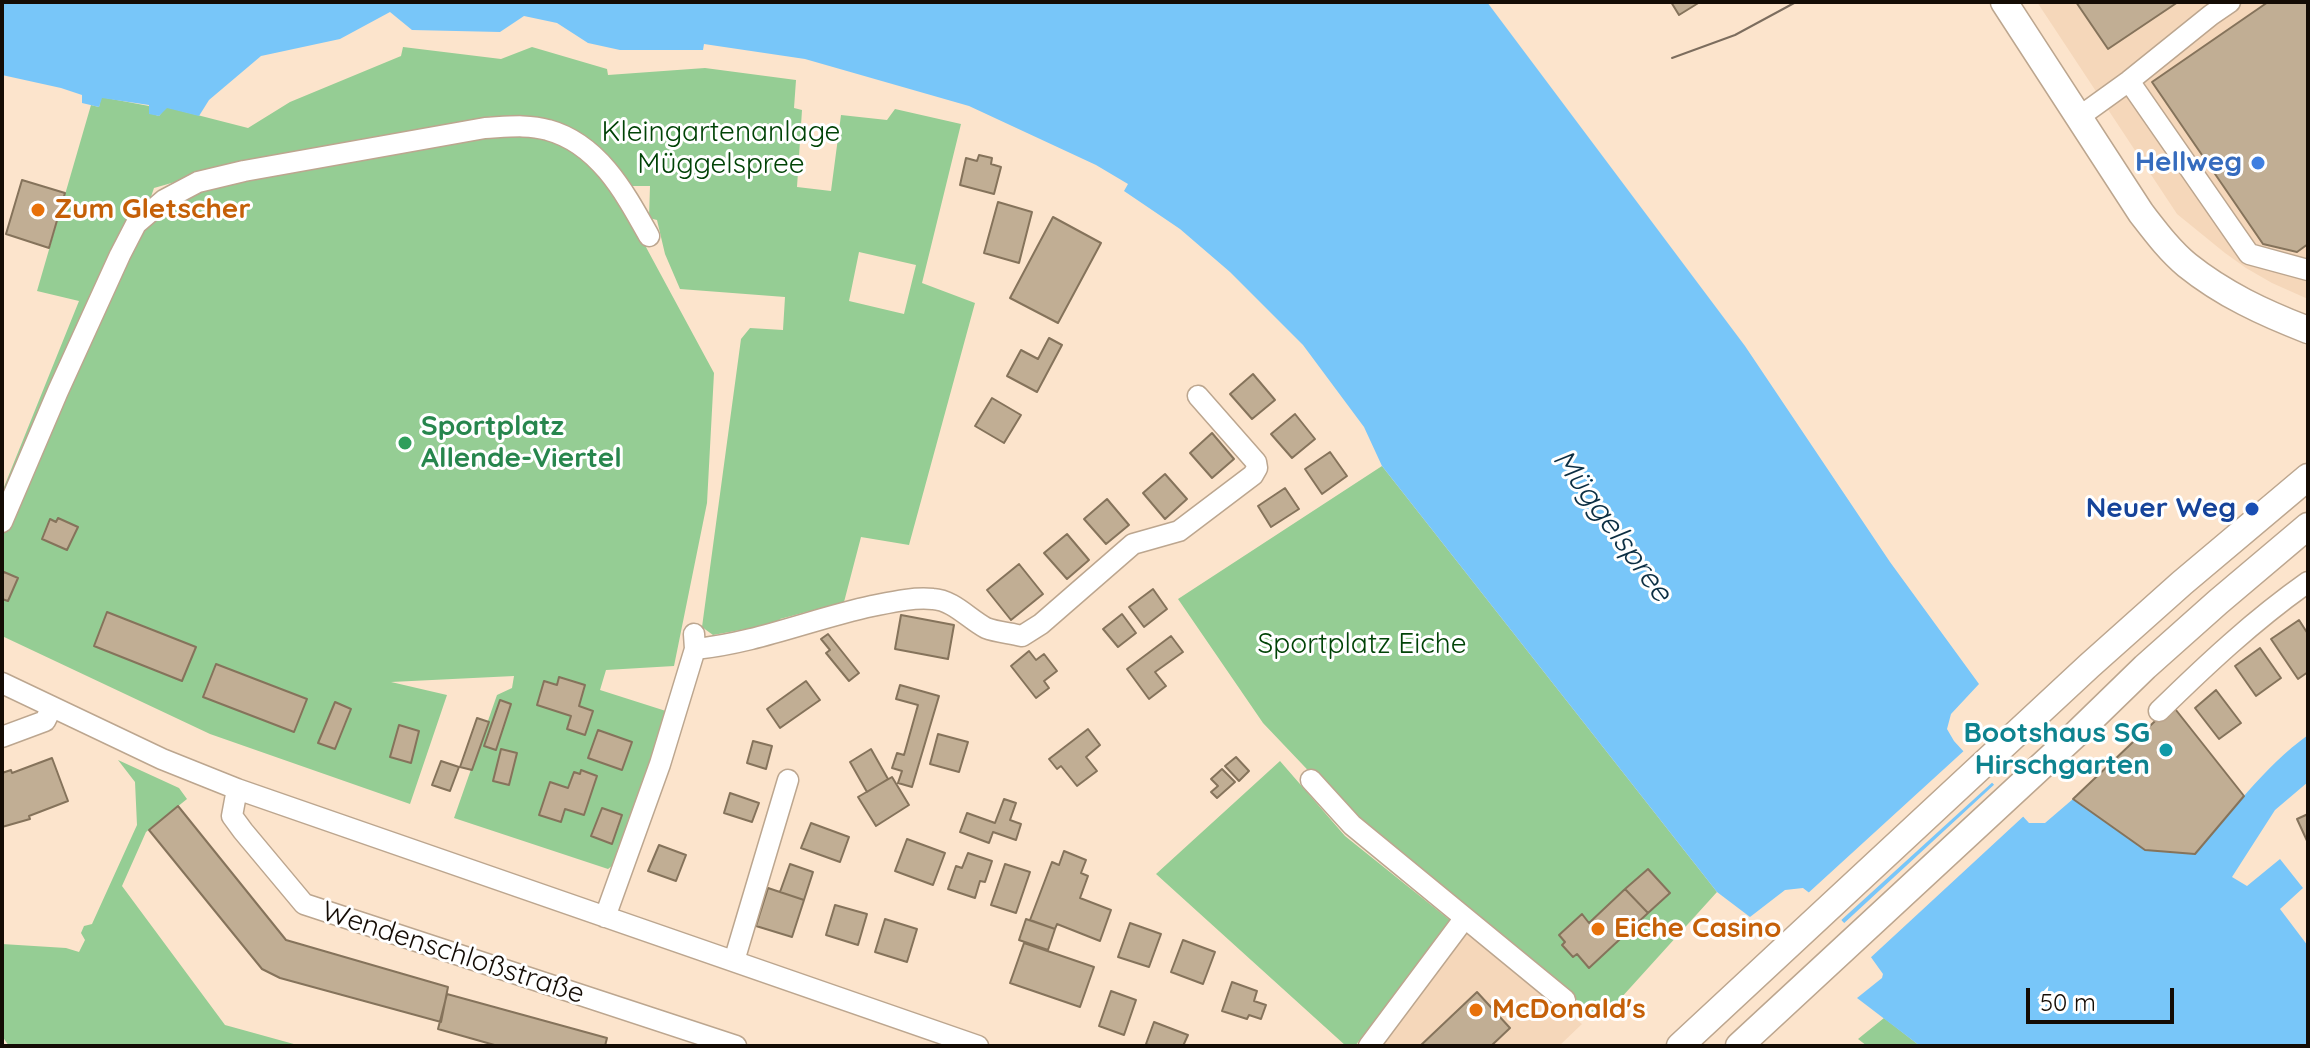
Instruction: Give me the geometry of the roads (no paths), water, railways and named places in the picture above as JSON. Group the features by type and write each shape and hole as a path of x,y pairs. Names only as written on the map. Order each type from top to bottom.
{"main road":[{"path":"2004,2 2141,213 2185,264 2252,307 2308,330"},
{"path":"1680,1046 2182,583 2308,477"},
{"path":"1739,1046 2145,667 2308,526"}],"street":[{"path":"2079,117 2230,2"},
{"path":"2129,81 2249,254 2308,270"},
{"path":"2,522 58,391 136,224 164,200 198,182 485,128 517,126 547,129 571,139 594,154 627,196 649,236"},
{"path":"605,917 660,764 694,642 726,646 836,614 911,599 936,599 955,607 988,629 1022,636 1041,624 1133,544 1179,531 1253,475 1256,462 1198,396"},
{"path":"2159,711 2235,639 2308,582"},
{"path":"2,683 153,755 237,789 978,1046"},
{"path":"2,737 45,721 52,707"},
{"path":"734,961 788,780"},
{"path":"1311,780 1352,825 1565,1000"},
{"name":"Wendenschloßstraße","path":"237,789 232,816 304,904 736,1046"},
{"path":"1369,1046 1464,919"}],"water":[{"name":"Müggelspree","path":"2,2 1487,2 1745,346 1890,562 1979,684 1951,714 1947,729 1954,741 2029,823 2045,823 2073,799 2145,850 2195,854 2262,776 2308,735 2308,782 2275,810 2232,877 2247,886 2280,859 2303,888 2280,909 2308,946 2308,1046 1920,1046 1857,998 1882,978 1883,974 1868,953 1880,941 1843,922 1824,885 1812,895 1803,888 1785,890 1750,917 1717,892 1382,466 1364,427 1303,345 1230,272 1180,229 1124,191 1128,184 1096,165 969,106 805,59 704,44 703,50 620,50 588,43 557,23 524,16 500,32 412,30 390,12 340,39 261,56 209,100 199,116 167,108 159,116 149,114 149,105 102,98 99,107 82,103 82,95 61,88 2,75"}],"tram line":[{"path":"1672,58 1735,35 1796,2"}],"place":[{"name":"Hellweg","path":"2258,163"},
{"name":"Zum Gletscher","path":"38,210"},
{"name":"Sportplatz Allende-Viertel","path":"405,443"},
{"name":"Neuer Weg","path":"2252,509"},
{"name":"Bootshaus SG Hirschgarten","path":"2166,750"},
{"name":"Eiche Casino","path":"1598,929"},
{"name":"McDonald's","path":"1476,1010"}],"park label":[{"name":"Kleingartenanlage Müggelspree","path":"721,149"},
{"name":"Sportplatz Eiche","path":"1362,645"}]}
